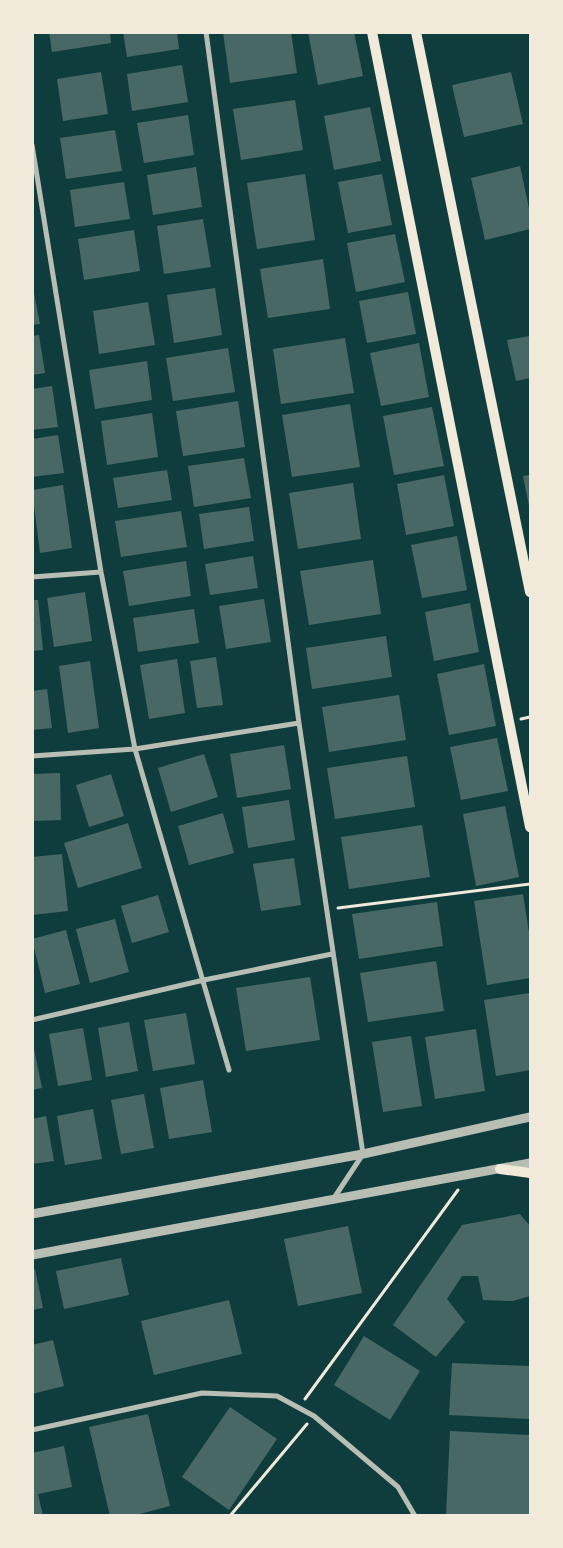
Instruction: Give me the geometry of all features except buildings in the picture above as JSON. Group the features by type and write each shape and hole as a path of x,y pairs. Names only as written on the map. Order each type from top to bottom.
{"main road":[{"path":"372,32 530,827"},
{"path":"416,32 530,592"},
{"path":"500,1169 530,1173"}],"street":[{"path":"206,32 298,722 363,1154 333,1200"},
{"path":"32,145 35,173 101,572 135,749 229,1070"},
{"path":"32,577 101,572"},
{"path":"32,756 135,749 298,722"},
{"path":"32,1020 204,980 332,954"},
{"path":"32,1214 363,1154 530,1117"},
{"path":"32,1255 530,1163"},
{"path":"32,1430 202,1393 278,1396 314,1416 398,1487 416,1516"}],"path":[{"path":"326,910 530,884"},
{"path":"299,1407 468,1175"},
{"path":"230,1516 314,1416"}]}
